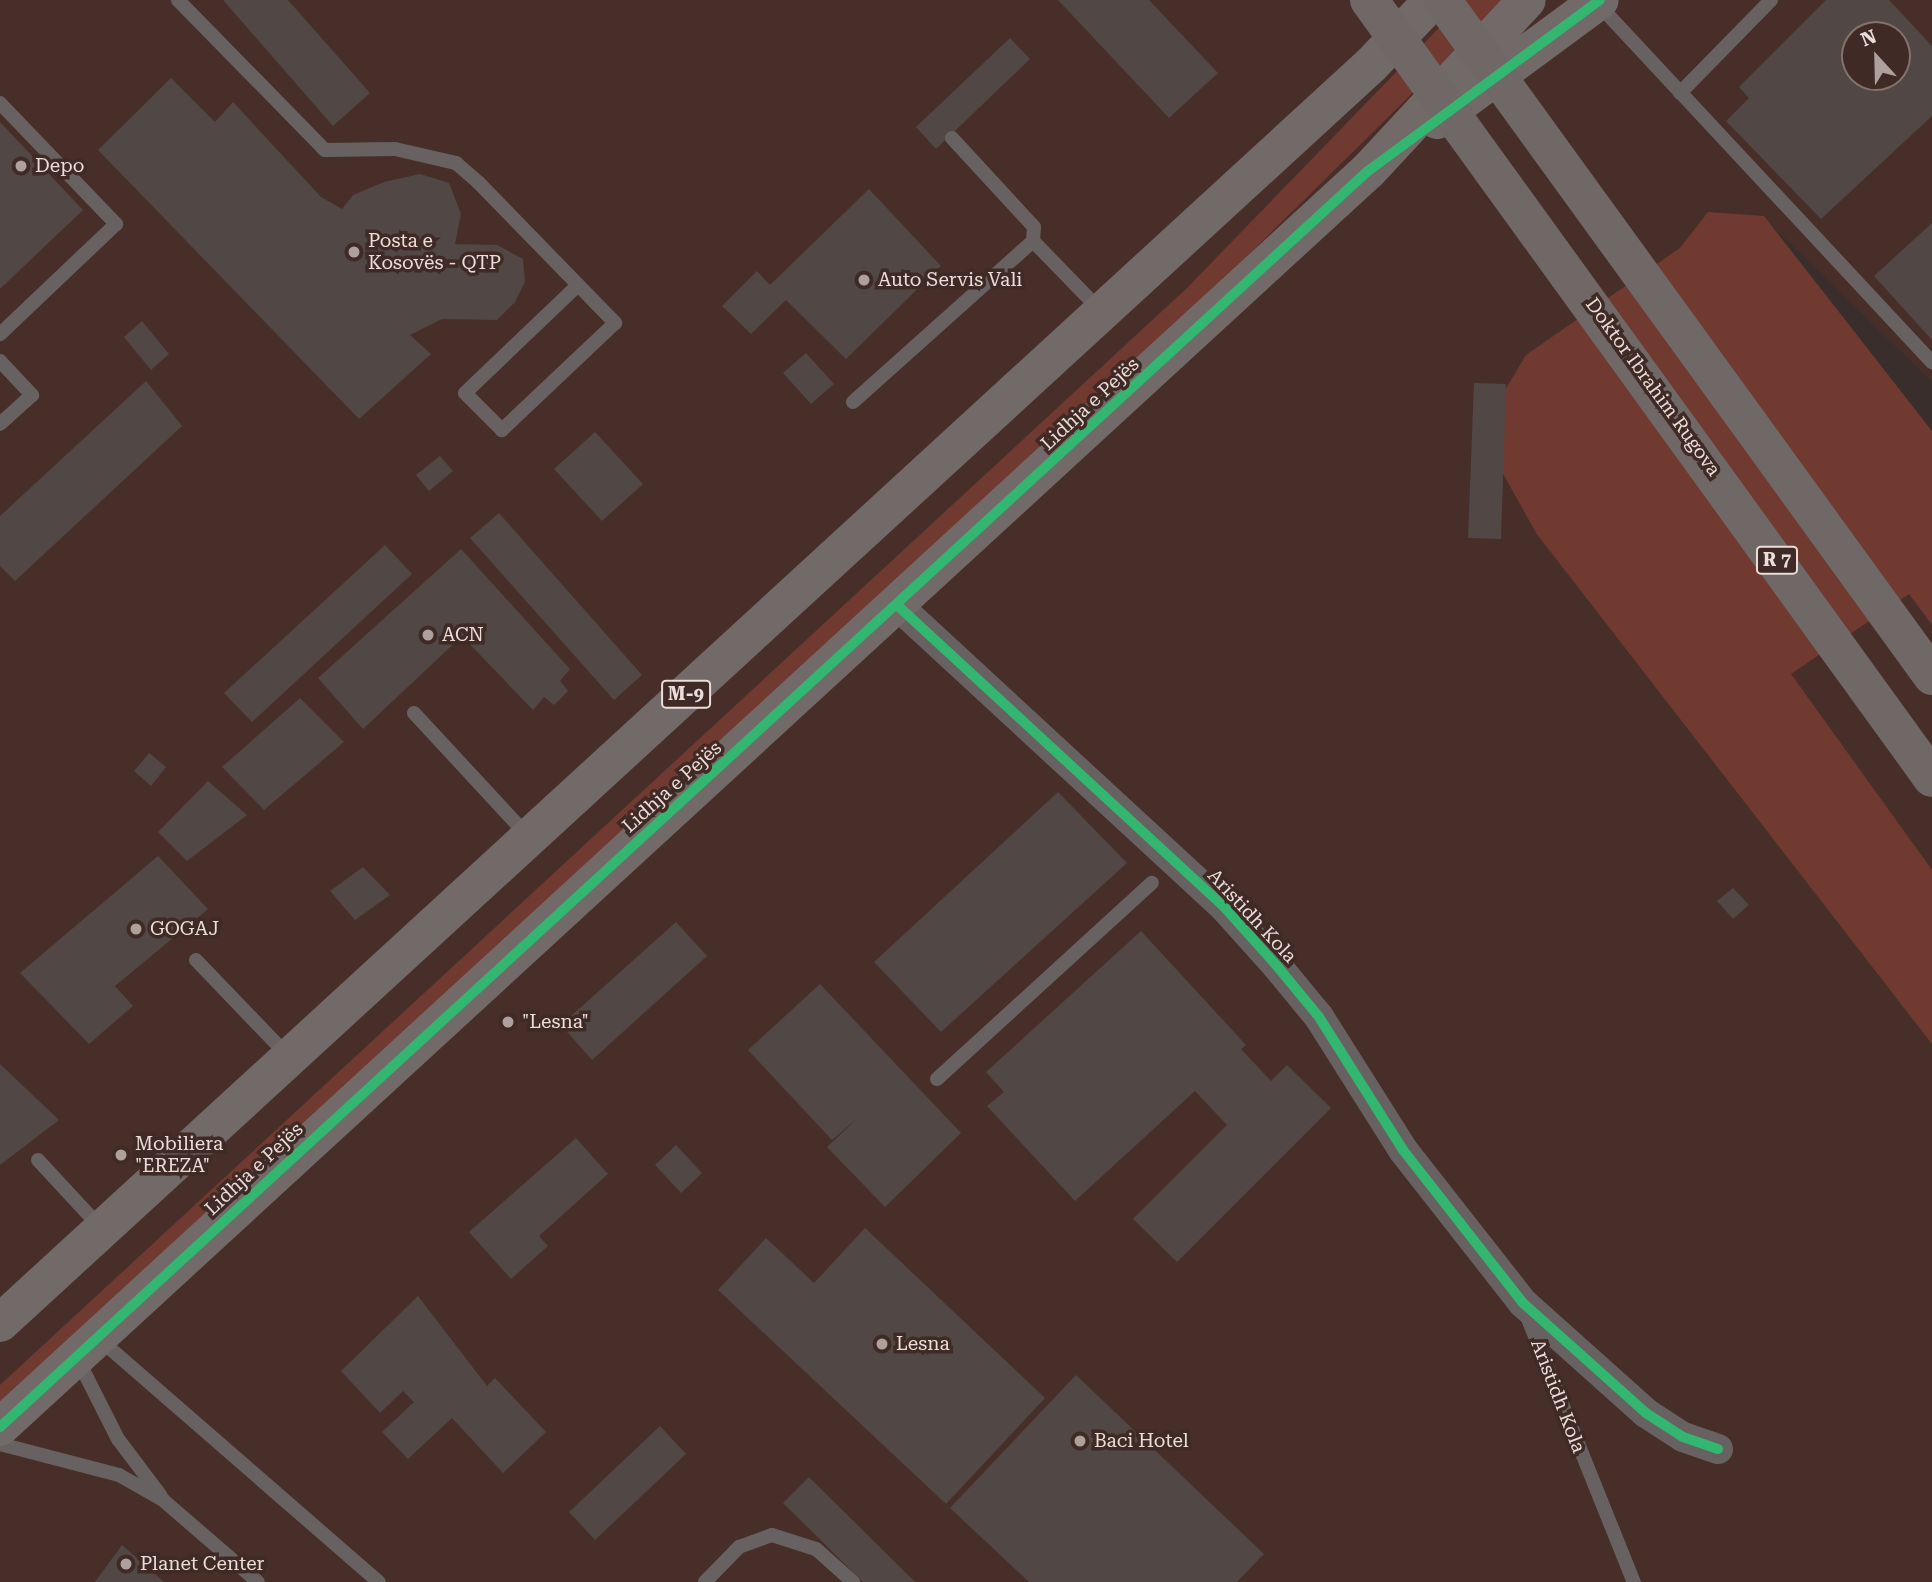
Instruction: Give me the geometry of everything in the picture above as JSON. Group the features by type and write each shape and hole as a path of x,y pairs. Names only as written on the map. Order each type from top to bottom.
{"highway":[{"name":"Doktor Ibrahim Rugova","path":"1369,0 1621,342 1932,778"},
{"name":"M-9","path":"0,1323 1102,312 1433,0"},
{"path":"1442,0 1664,300 1932,676"},
{"name":"Lidhja e Pejës","path":"0,1427 1368,172 1527,0"},
{"path":"1368,172 1599,1"}],"street":[{"name":"Aristidh Kola","path":"897,605 1225,908 1277,966 1319,1017 1416,1170 1522,1303"},
{"path":"1522,1303 1646,1413 1683,1437 1718,1449"}],"lane":[{"path":"178,0 325,150 395,149 456,163 578,285 615,323 502,430 465,393 578,285"},
{"path":"1681,93 1770,0"},
{"path":"1599,1 1681,93 1932,362"},
{"path":"0,103 116,224 0,334"},
{"path":"853,402 1033,241 1034,227 952,138"},
{"path":"1033,241 1102,312"},
{"path":"0,361 32,395 0,424"},
{"path":"414,713 529,837"},
{"path":"937,1079 1152,883"},
{"path":"196,960 289,1057"},
{"path":"37,1160 103,1229"},
{"name":"Aristidh Kola","path":"1522,1303 1634,1582"},
{"path":"87,1347 118,1439 163,1500 258,1582"},
{"path":"87,1347 379,1582"},
{"path":"0,1444 89,1463 163,1500"},
{"path":"705,1582 739,1547 772,1535 816,1549 853,1582"}],"shaded area":[{"path":"0,0 1932,0 1932,382 1768,222 1932,438 1932,1582 0,1582"},
{"path":"1466,0 1507,0 1245,258 773,698 0,1407 0,1385 1187,288"},
{"path":"1708,212 1764,216 1932,431 1932,625 1909,594 1791,674 1932,870 1932,1044 1536,533 1480,432 1526,355 1680,248"}],"building":[{"path":"223,0 288,0 370,93 333,126"},
{"path":"1058,0 1149,0 1218,73 1169,118"},
{"path":"1826,0 1889,0 1909,21 1841,21 1841,91 1911,91 1911,24 1932,46 1932,116 1821,219 1726,121 1749,98 1739,87"},
{"path":"1010,38 1030,59 936,149 916,127"},
{"name":"Posta e Kosovës - QTP","path":"171,78 215,122 233,102 321,197 342,209 353,195 384,182 420,174 449,183 461,214 455,244 497,245 523,259 525,282 515,302 497,320 442,319 410,335 431,354 359,419 98,150"},
{"name":"Depo","path":"0,122 83,210 0,289"},
{"path":"869,189 941,266 846,359 786,300 751,334 722,306 757,271 770,285"},
{"path":"1932,223 1932,340 1874,276"},
{"path":"142,321 169,354 151,370 124,337"},
{"path":"806,353 834,384 811,404 783,373"},
{"path":"146,381 182,426 15,581 0,566 0,516"},
{"path":"1474,383 1506,384 1501,539 1468,538"},
{"path":"595,432 643,484 602,521 554,469"},
{"path":"440,456 453,471 429,491 416,475"},
{"path":"499,513 642,675 614,700 470,538"},
{"path":"385,545 412,574 252,722 224,693"},
{"path":"461,549 570,669 560,681 568,691 554,705 544,697 533,710 462,636 363,729 318,678"},
{"path":"300,698 344,742 264,810 222,767"},
{"path":"149,753 166,767 151,786 134,771"},
{"path":"208,781 247,815 187,861 158,832"},
{"path":"1058,792 1127,863 941,1032 874,962"},
{"path":"158,856 208,909 115,986 133,1006 89,1044 20,973"},
{"path":"363,867 390,895 355,920 330,891"},
{"path":"1733,888 1749,905 1733,919 1717,901"},
{"path":"676,922 707,956 592,1060 561,1025"},
{"path":"1141,931 1246,1045 1241,1049 1271,1081 1287,1065 1331,1108 1177,1262 1133,1219 1227,1125 1195,1091 1075,1201 987,1106 1004,1092 986,1072"},
{"path":"820,984 961,1133 885,1207 827,1147 858,1118 832,1140 748,1050"},
{"path":"0,1064 59,1120 0,1165"},
{"path":"576,1138 608,1174 539,1236 548,1246 511,1279 469,1232"},
{"path":"676,1145 702,1173 681,1193 655,1165"},
{"name":"Lesna","path":"865,1228 1045,1398 946,1504 718,1290 766,1238 814,1283"},
{"path":"418,1296 487,1386 495,1378 546,1432 503,1473 452,1418 408,1459 382,1432 414,1402 403,1391 380,1413 341,1371"},
{"name":"Baci Hotel","path":"1076,1375 1264,1554 1237,1582 1029,1582 950,1508"},
{"path":"660,1426 686,1454 595,1540 569,1512"},
{"path":"809,1477 915,1582 863,1582 783,1503"},
{"name":"Planet Center","path":"122,1545 164,1582 95,1582"}],"cycle path":[{"path":"0,1427 1368,171 1600,0"},
{"path":"897,605 1225,908 1319,1017 1403,1150 1523,1303 1646,1413 1683,1437 1718,1449"}],"place":[{"name":"Depo","path":"21,166"},
{"name":"Posta e Kosovës - QTP","path":"354,252"},
{"name":"Auto Servis Vali","path":"864,280"},
{"name":"ACN","path":"428,635"},
{"name":"GOGAJ","path":"136,929"},
{"name":"\"Lesna\"","path":"508,1022"},
{"name":"Mobiliera \"EREZA\"","path":"121,1155"},
{"name":"Lesna","path":"882,1344"},
{"name":"Baci Hotel","path":"1080,1441"},
{"name":"Planet Center","path":"126,1564"}]}
